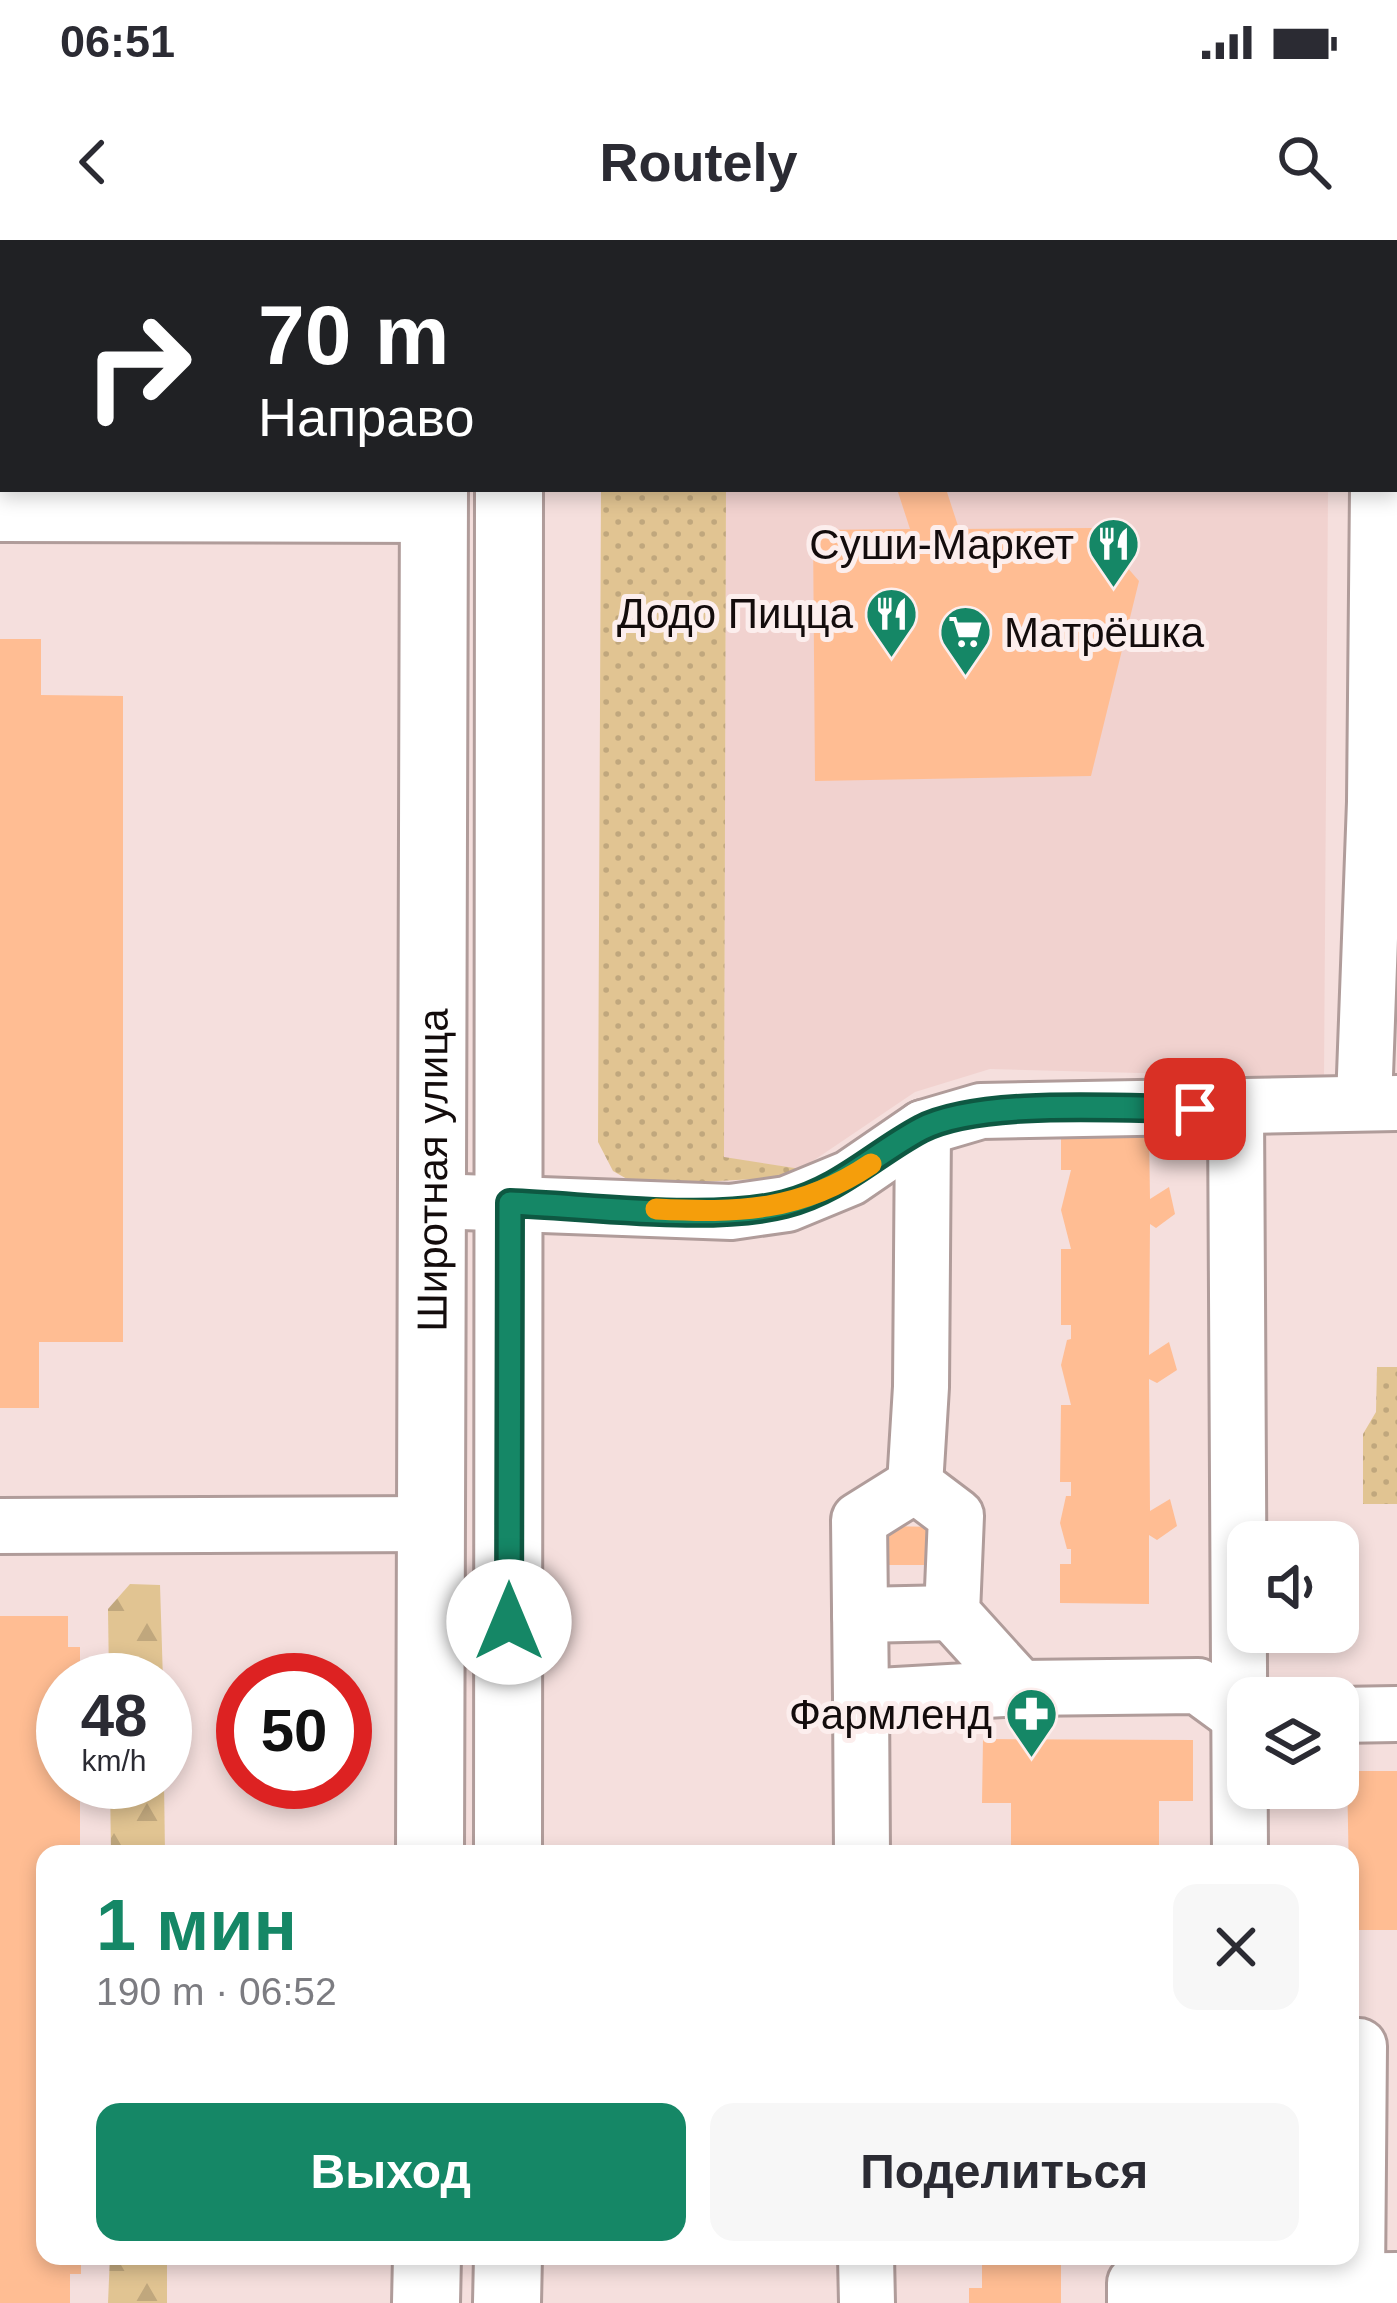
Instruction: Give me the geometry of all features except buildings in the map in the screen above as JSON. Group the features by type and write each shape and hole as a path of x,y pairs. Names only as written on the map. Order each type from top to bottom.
{"main road":[{"name":"Широтная улица","path":"508,1845 509,492"},
{"name":"Широтная улица","path":"430,1845 434,502"},
{"path":"427,2265 427,2303"},
{"path":"507,2303 508,2265"}],"street":[{"path":"434,1201 731,1213 787,1204 850,1178 923,1128 981,1111 1381,1103 1375,802 1378,492"},
{"path":"0,514 434,502"},
{"path":"1237,1108 1244,1677"},
{"path":"915,1484 921,1388 923,1128"},
{"path":"915,1484 956,1516 952,1613 1020,1688"},
{"path":"862,1845 859,1520 915,1484"},
{"path":"0,1526 433,1524"},
{"path":"860,1615 952,1613"},
{"path":"861,1696 1198,1686 1227,1705"},
{"path":"1359,1715 1397,1714"},
{"path":"1240,1845 1241,1809"},
{"path":"1135,2303 1135,2283 1377,2280 1369,2046"},
{"path":"866,2265 867,2303"}],"shaded area":[{"path":"726,492 1328,492 1324,1078 990,1069 915,1092 801,1169 724,1158"}],"green space":[{"path":"601,492 726,492 724,1157 801,1169 775,1178 646,1185 613,1171 598,1142"},
{"path":"1377,1367 1397,1367 1397,1504 1363,1504 1363,1434 1376,1412"},
{"path":"130,1584 160,1585 162,1653 109,1653 108,1609"},
{"path":"110,1809 164,1809 165,1845 111,1845"},
{"path":"110,2265 167,2265 167,2303 108,2303"}],"slow traffic":[{"path":"656,1209 731,1213 787,1204 850,1178 871,1164"}],"place":[{"name":"Суши-Маркет","path":"1113,590"},
{"name":"Додо Пицца","path":"892,659"},
{"name":"Матрёшка","path":"965,678"},
{"name":"Фармленд","path":"1031,1760"}],"route":[{"path":"509,1622 510,1203 731,1213 787,1204 850,1178 923,1128 981,1111 1195,1109"}]}
